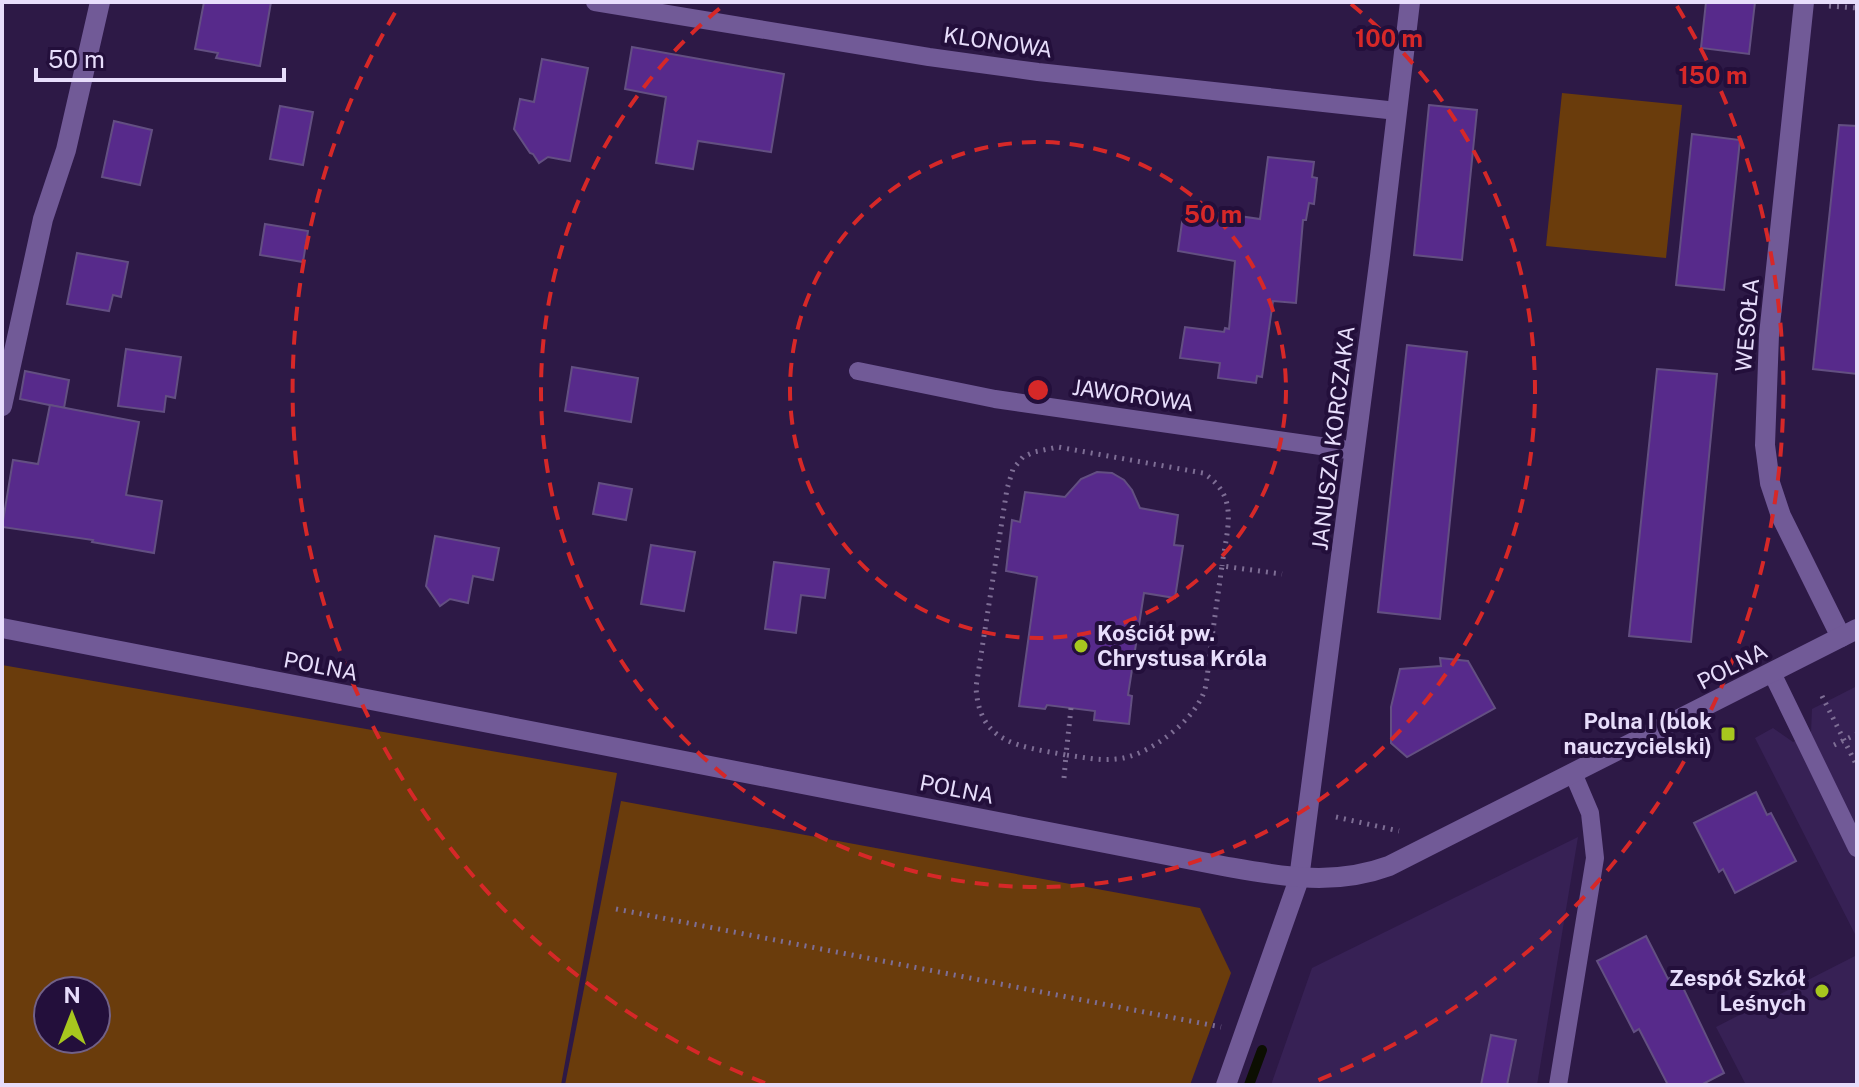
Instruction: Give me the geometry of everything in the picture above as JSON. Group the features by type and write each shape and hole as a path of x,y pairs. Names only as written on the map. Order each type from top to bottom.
{"street":[{"path":"2,406 43,219 66,150 100,2"},
{"name":"JANUSZA KORCZAKA","path":"1226,1085 1299,879 1410,2"},
{"name":"WESOŁA","path":"1804,2 1769,335 1765,445 1770,483 1781,516 1849,633"},
{"name":"POLNA","path":"2,628 1299,879 1346,878 1389,866 1849,633"}],"lane":[{"name":"KLONOWA","path":"595,2 1007,67 1397,111"},
{"name":"JAWOROWA","path":"858,371 995,399 1355,451"},
{"path":"1772,673 1857,848"},
{"path":"1558,1085 1595,858 1590,813 1573,773"}],"path":[{"path":"1058,447 1203,473 1218,485 1227,498 1228,518 1222,566 1204,691 1180,725 1156,745 1137,755 1119,759 1066,755 1016,746 989,729 982,720 976,687 1007,489 1013,469 1023,457 1058,447"},
{"path":"1222,566 1282,574"},
{"path":"1822,696 1857,766"},
{"path":"1064,778 1071,708"},
{"path":"1336,817 1404,832"},
{"path":"616,909 1245,1032"}],"shaded area":[{"path":"1562,93 1682,105 1666,258 1546,246"},
{"path":"2,665 617,773 561,1085 2,1085"},
{"name":"Zespół Szkół Leśnych","path":"1857,686 1857,938 1755,738 1773,728 1793,742 1811,732 1812,709"},
{"path":"621,801 1200,908 1231,973 1190,1085 565,1085"},
{"path":"1578,837 1537,1085 1271,1085 1312,968"},
{"name":"Zespół Szkół Leśnych","path":"1857,955 1857,1085 1746,1085 1716,1027"}],"building":[{"path":"204,2 271,2 260,66 216,58 218,53 195,49"},
{"path":"1706,2 1755,2 1749,54 1701,48"},
{"path":"632,47 784,74 771,152 698,141 693,169 656,163 666,97 625,89"},
{"path":"542,59 588,68 570,161 548,157 539,163 514,129 520,99 534,102"},
{"path":"1429,105 1477,110 1462,260 1414,255"},
{"path":"280,106 313,112 303,165 270,159"},
{"path":"114,121 152,130 140,185 102,177"},
{"path":"1839,125 1857,126 1857,374 1813,369"},
{"path":"1692,134 1740,140 1724,290 1676,285"},
{"path":"1268,157 1314,162 1312,177 1317,178 1314,204 1309,203 1306,220 1303,220 1296,303 1273,301 1262,377 1257,376 1256,383 1218,378 1220,363 1180,358 1185,327 1224,332 1225,328 1229,329 1235,261 1178,251 1184,208 1260,219"},
{"path":"265,224 308,231 303,262 260,255"},
{"path":"77,253 128,262 121,297 113,295 109,311 67,304"},
{"path":"1407,345 1467,352 1440,619 1378,612"},
{"path":"126,349 181,357 175,398 166,396 164,412 118,406"},
{"path":"572,367 638,378 631,422 565,411"},
{"path":"1657,369 1717,374 1691,642 1629,636"},
{"path":"25,371 69,380 64,408 20,399"},
{"path":"50,405 139,422 126,495 162,501 154,553 93,540 2,527 13,460 38,464"},
{"name":"Kościół pw. Chrystusa Króla","path":"1097,472 1112,473 1124,480 1140,508 1178,515 1174,545 1183,546 1175,598 1144,593 1128,695 1132,696 1129,724 1094,720 1095,711 1047,705 1045,709 1019,706 1037,577 1006,571 1012,520 1020,522 1025,492 1065,497 1081,479"},
{"path":"599,483 632,489 626,520 593,514"},
{"path":"435,536 499,548 493,580 473,576 468,603 450,599 440,606 426,586"},
{"path":"651,545 695,552 684,611 641,604"},
{"path":"774,562 829,569 825,598 801,595 796,633 765,629"},
{"path":"1440,658 1468,661 1495,708 1407,757 1391,743 1391,707 1400,669 1441,666"},
{"path":"1756,792 1767,815 1771,813 1796,861 1735,893 1723,869 1719,872 1694,823"},
{"path":"1646,936 1668,979 1677,975 1724,1073 1701,1085 1668,1085 1639,1029 1634,1032 1597,961"},
{"path":"1491,1035 1516,1040 1507,1085 1481,1085"}],"waterway":[{"path":"1249,1085 1262,1050"}],"place":[{"name":"Kościół pw. Chrystusa Króla","path":"1081,646"},
{"name":"Polna I (blok nauczycielski)","path":"1728,734"},
{"name":"Zespół Szkół Leśnych","path":"1822,991"}]}
